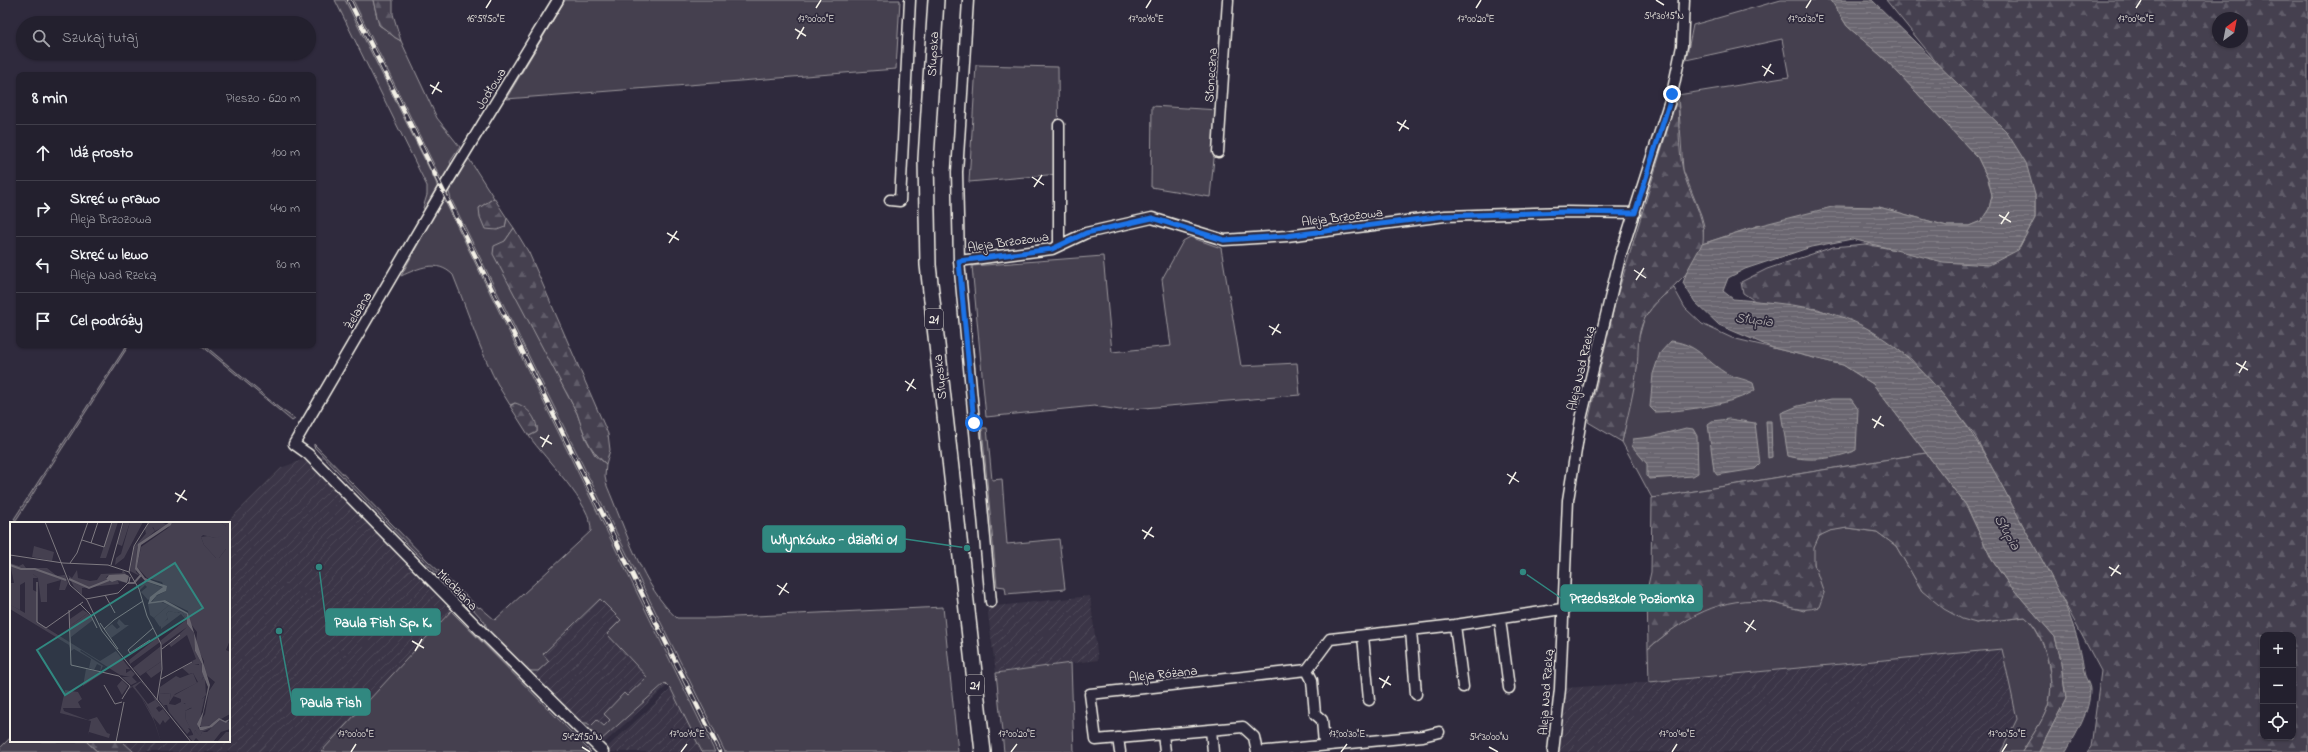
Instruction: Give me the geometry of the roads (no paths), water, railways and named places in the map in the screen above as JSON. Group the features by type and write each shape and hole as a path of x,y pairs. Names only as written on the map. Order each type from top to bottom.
{"main road":[{"name":"Słupska","path":"936,0 926,159 928,257 938,362 983,752"}],"street":[{"name":"Jodłowa","path":"443,190 558,0"},
{"path":"890,200 900,201 910,0"},
{"path":"968,0 957,172 959,261 991,602"},
{"name":"Słoneczna","path":"1218,152 1228,0"},
{"name":"Aleja Nad Rzeką","path":"1553,752 1560,689 1562,609 1568,500 1581,419 1620,257 1672,94 1682,46 1684,0"},
{"name":"Aleja Brzozowa","path":"1059,126 1059,245"},
{"name":"Żelazna","path":"294,444 443,190"},
{"name":"Aleja Brzozowa","path":"959,261 1040,252 1052,249 1086,233 1152,218 1224,240 1286,236 1444,216 1565,212 1635,213"},
{"name":"Miedziana","path":"294,444 308,454 483,633 603,752"},
{"path":"1324,744 1322,720 1315,714 1312,680 1307,670 1330,639 1455,625 1562,609"},
{"path":"1500,619 1509,688"},
{"path":"1455,625 1463,687"},
{"path":"1411,630 1416,694"},
{"path":"1363,636 1369,700"},
{"name":"Aleja Różana","path":"1307,670 1090,694 1096,740 1243,727 1254,738 1257,752 1324,744 1365,742 1439,732"},
{"path":"1211,730 1213,752"},
{"path":"1163,734 1165,752"},
{"path":"1118,738 1120,752"}],"water":[{"name":"Słupia","path":"1831,0 1872,0 2006,131 2026,163 2035,195 2035,218 2018,250 1989,265 1943,262 1852,239 1811,247 1745,269 1728,278 1723,291 1733,299 1804,307 1855,322 1870,330 1901,351 1936,386 1956,411 1986,457 2051,576 2075,632 2090,690 2085,715 2066,752 2039,752 2066,699 2060,656 2055,637 2008,583 1992,560 1966,505 1873,384 1843,365 1773,348 1719,325 1695,302 1683,283 1687,271 1702,244 1757,226 1836,206 1879,207 1947,226 1969,226 1981,221 1989,209 1992,195 1988,179 1978,158 1887,61 1847,26"},
{"path":"1671,341 1687,345 1694,349 1727,374 1753,383 1755,390 1746,395 1722,403 1678,411 1655,412 1650,407 1653,374 1660,353"},
{"path":"1831,399 1851,399 1858,409 1856,450 1840,456 1822,459 1805,459 1788,456 1781,413 1798,406"},
{"path":"1729,419 1755,423 1760,464 1755,469 1717,475 1714,471 1708,424 1712,421"},
{"path":"1766,421 1771,421 1772,457 1768,458"},
{"path":"1686,428 1693,429 1697,436 1698,473 1693,476 1649,479 1647,476 1647,464 1632,446 1633,439 1651,437"}],"railway":[{"path":"349,0 720,752"}],"place":[{"name":"Włynkówko - działki 01","path":"967,548"},
{"name":"Paula Fish Sp. K.","path":"319,567"},
{"name":"Przedszkole Poziomka","path":"1523,572"},
{"name":"Paula Fish","path":"279,631"}]}
